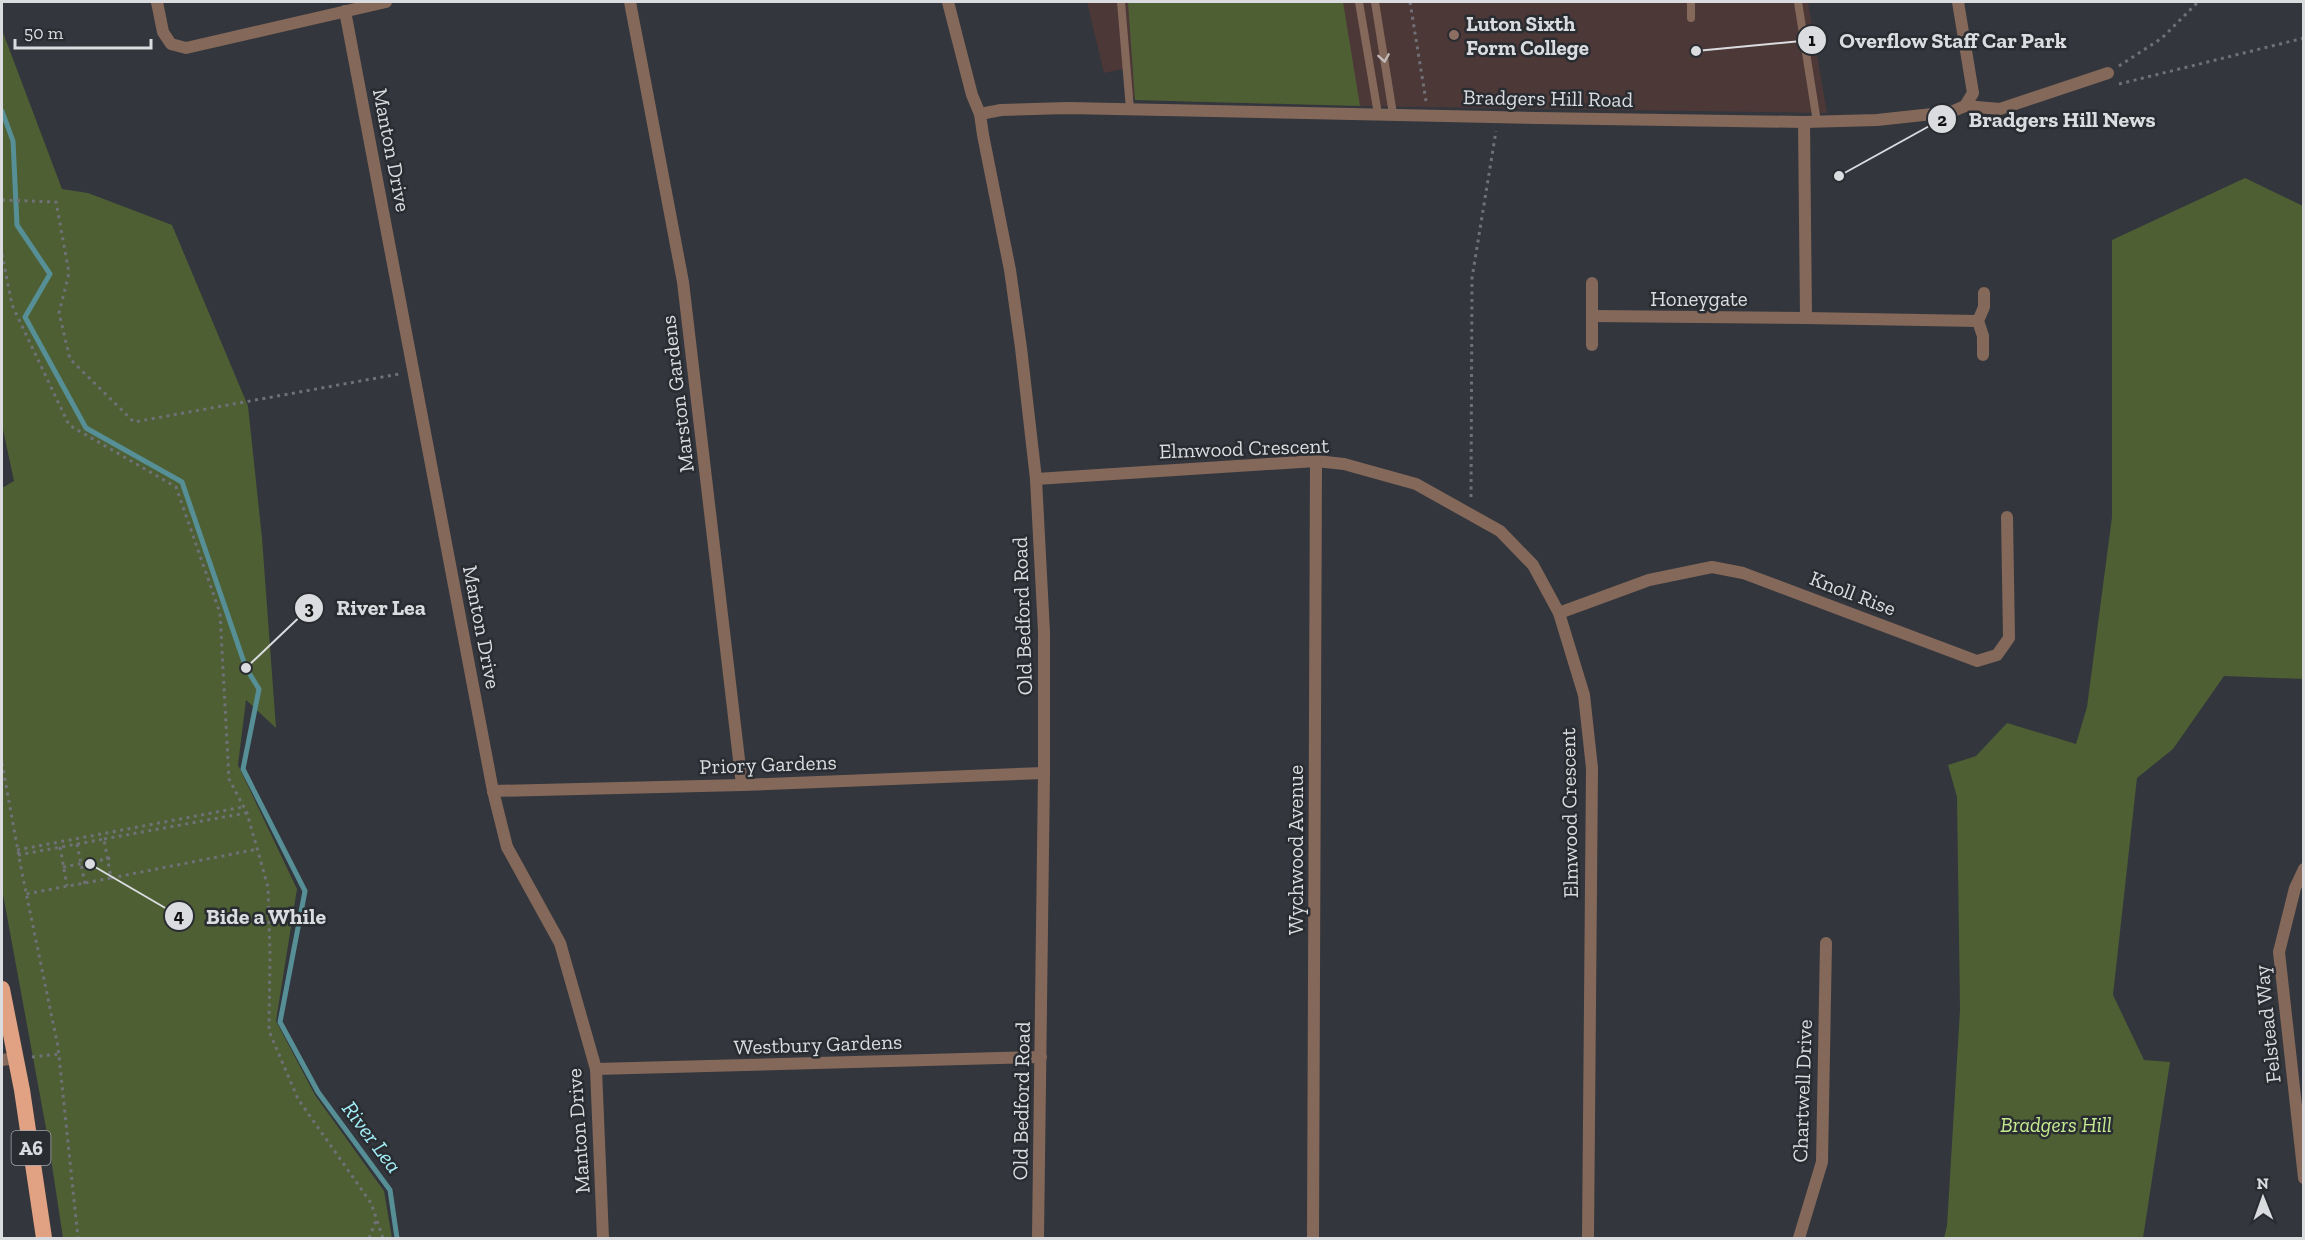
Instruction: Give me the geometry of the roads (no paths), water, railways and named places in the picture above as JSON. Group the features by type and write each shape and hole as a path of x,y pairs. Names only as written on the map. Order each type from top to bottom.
{"highway":[{"name":"A6","path":"2,989 9,1059 44,1239"}],"street":[{"path":"157,2 163,32 171,44 186,48 386,2"},
{"name":"Marston Gardens","path":"630,2 683,282 742,785"},
{"name":"Old Bedford Road","path":"948,2 972,95 980,114 1010,270 1036,479 1044,632 1038,1239"},
{"path":"1958,2 1973,93 1965,106"},
{"name":"Manton Drive","path":"345,11 493,791 507,847 560,943 596,1069 603,1239"},
{"name":"Bradgers Hill Road","path":"980,114 1001,110 1130,109 1810,122 1877,120 1941,114 1965,106 2000,109 2108,73"},
{"path":"1806,318 1810,122"},
{"path":"1592,283 1592,345"},
{"path":"1983,355 1983,336 1978,321 1984,307 1984,292"},
{"name":"Honeygate","path":"1592,316 1978,321"},
{"name":"Elmwood Crescent","path":"1036,479 1316,461 1344,464 1416,484 1500,531 1533,565 1559,613 1584,695 1592,768 1588,1239"},
{"name":"Wychwood Avenue","path":"1313,1239 1316,461"},
{"name":"Knoll Rise","path":"1559,613 1649,580 1712,567 1743,573 1977,661 1997,655 2009,638 2007,517"},
{"name":"Priory Gardens","path":"493,791 742,785 1044,773"},
{"name":"Felstead Way","path":"2304,869 2295,888 2279,952 2304,1178"},
{"name":"Chartwell Drive","path":"1799,1239 1822,1162 1826,943"},
{"name":"Westbury Gardens","path":"596,1069 1041,1057"}],"lane":[{"path":"1121,2 1130,109"},
{"path":"1359,2 1378,114"},
{"path":"1375,2 1393,114"},
{"path":"1691,2 1691,18"},
{"path":"1798,2 1810,122"}],"waterway":[{"name":"River Lea","path":"2,111 13,141 17,225 50,274 25,317 86,428 182,482 246,668 259,689 243,769 305,891 280,1022 318,1092 390,1190 397,1238"}],"place":[{"name":"Luton Sixth Form College","path":"1454,35"},
{"name":"Overflow Staff Car Park","path":"1696,51"},
{"name":"Bradgers Hill News","path":"1839,176"},
{"name":"River Lea","path":"246,668"},
{"name":"Bide a While","path":"90,864"}],"park label":[{"name":"Bradgers Hill","path":"2056,1124"}]}
